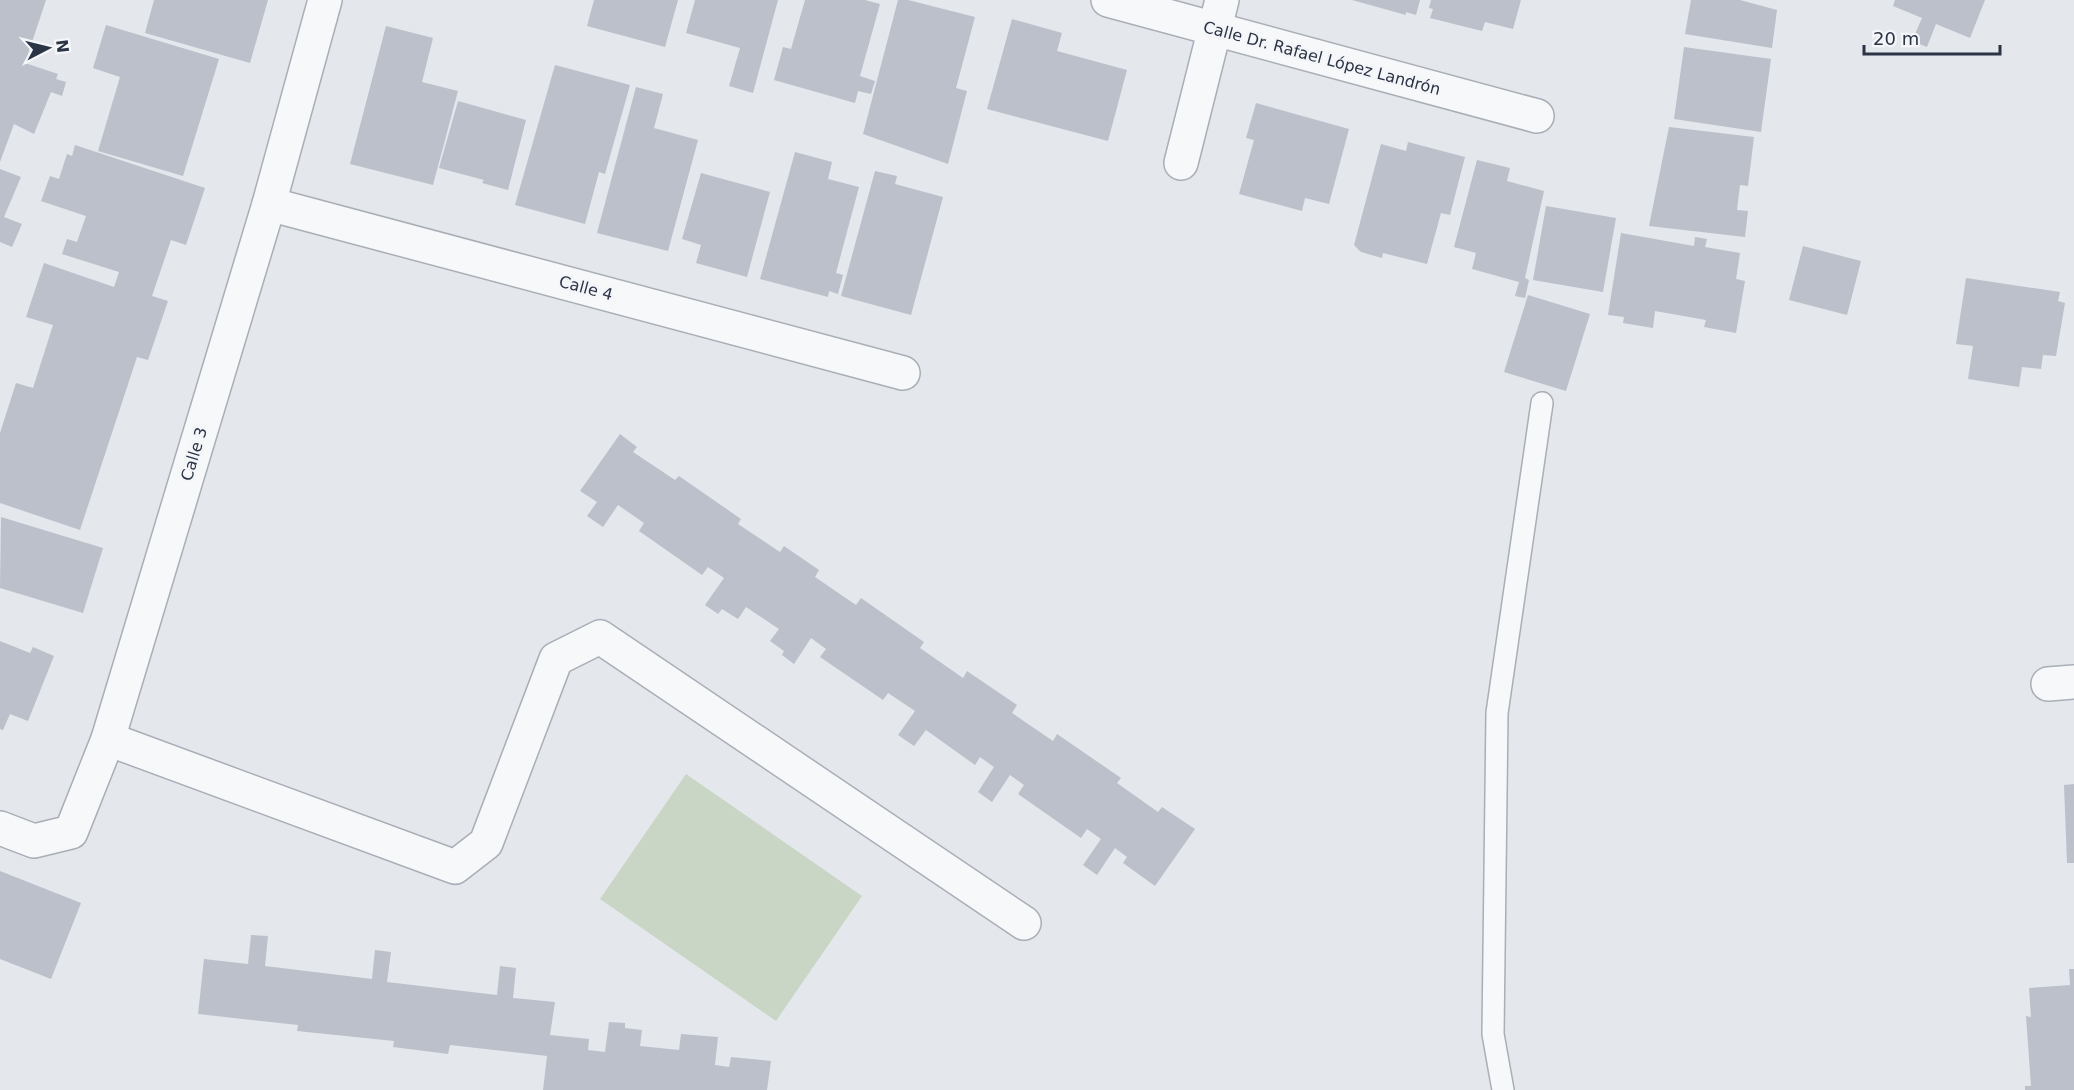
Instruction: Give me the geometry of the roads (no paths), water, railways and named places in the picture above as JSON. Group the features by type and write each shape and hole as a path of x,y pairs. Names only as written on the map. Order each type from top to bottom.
{"street":[{"name":"Calle 3","path":"0,828 34,841 71,832 108,739 269,204 325,0"},
{"name":"Calle Dr. Rafael López Landrón","path":"1108,0 1218,14 1537,116"},
{"path":"1182,163 1218,14"},
{"name":"Calle 4","path":"269,204 903,373"},
{"path":"108,739 455,867 486,843 556,659 600,636 1024,923"}],"lane":[{"path":"1503,1090 1493,1034 1497,713 1542,403"}]}
